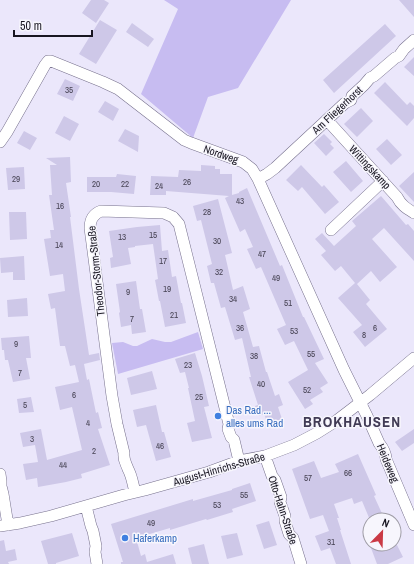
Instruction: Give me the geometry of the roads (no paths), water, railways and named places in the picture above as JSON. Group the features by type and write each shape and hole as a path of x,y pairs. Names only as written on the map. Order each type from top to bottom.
{"street":[{"name":"Am Fliegerhorst","path":"258,179 275,168 345,103 351,100 352,96 370,78 399,56 414,40"},
{"name":"Nordweg","path":"0,142 44,65 48,61 52,61 118,89 184,140 243,162 252,169 258,179 344,370 360,402"},
{"name":"Wittingskamp","path":"327,120 383,181 403,206 414,213"},
{"path":"331,230 383,181"},
{"name":"Theodor-Storm-Straße","path":"135,492 123,458 124,453 113,403 90,235 91,221 94,215 101,210 164,213 173,217 179,224 229,424 228,429 234,440 239,461"},
{"name":"August-Hinrichs-Straße","path":"4,526 51,516 209,472 239,461 265,456 294,445 336,421 414,358"},
{"name":"Heideweg","path":"360,402 379,443 386,454 386,459 414,525"},
{"name":"Otto-Hahn-Straße","path":"265,456 281,497 280,502 289,534 293,538 298,563"},
{"path":"0,474 3,494 4,526"},
{"path":"86,506 96,546 95,552 97,564"}],"place":[{"name":"Das Rad ... alles ums Rad","path":"218,416"},
{"name":"Haferkamp","path":"125,538"}],"district":[{"name":"BROKHAUSEN","path":"352,422"}]}
